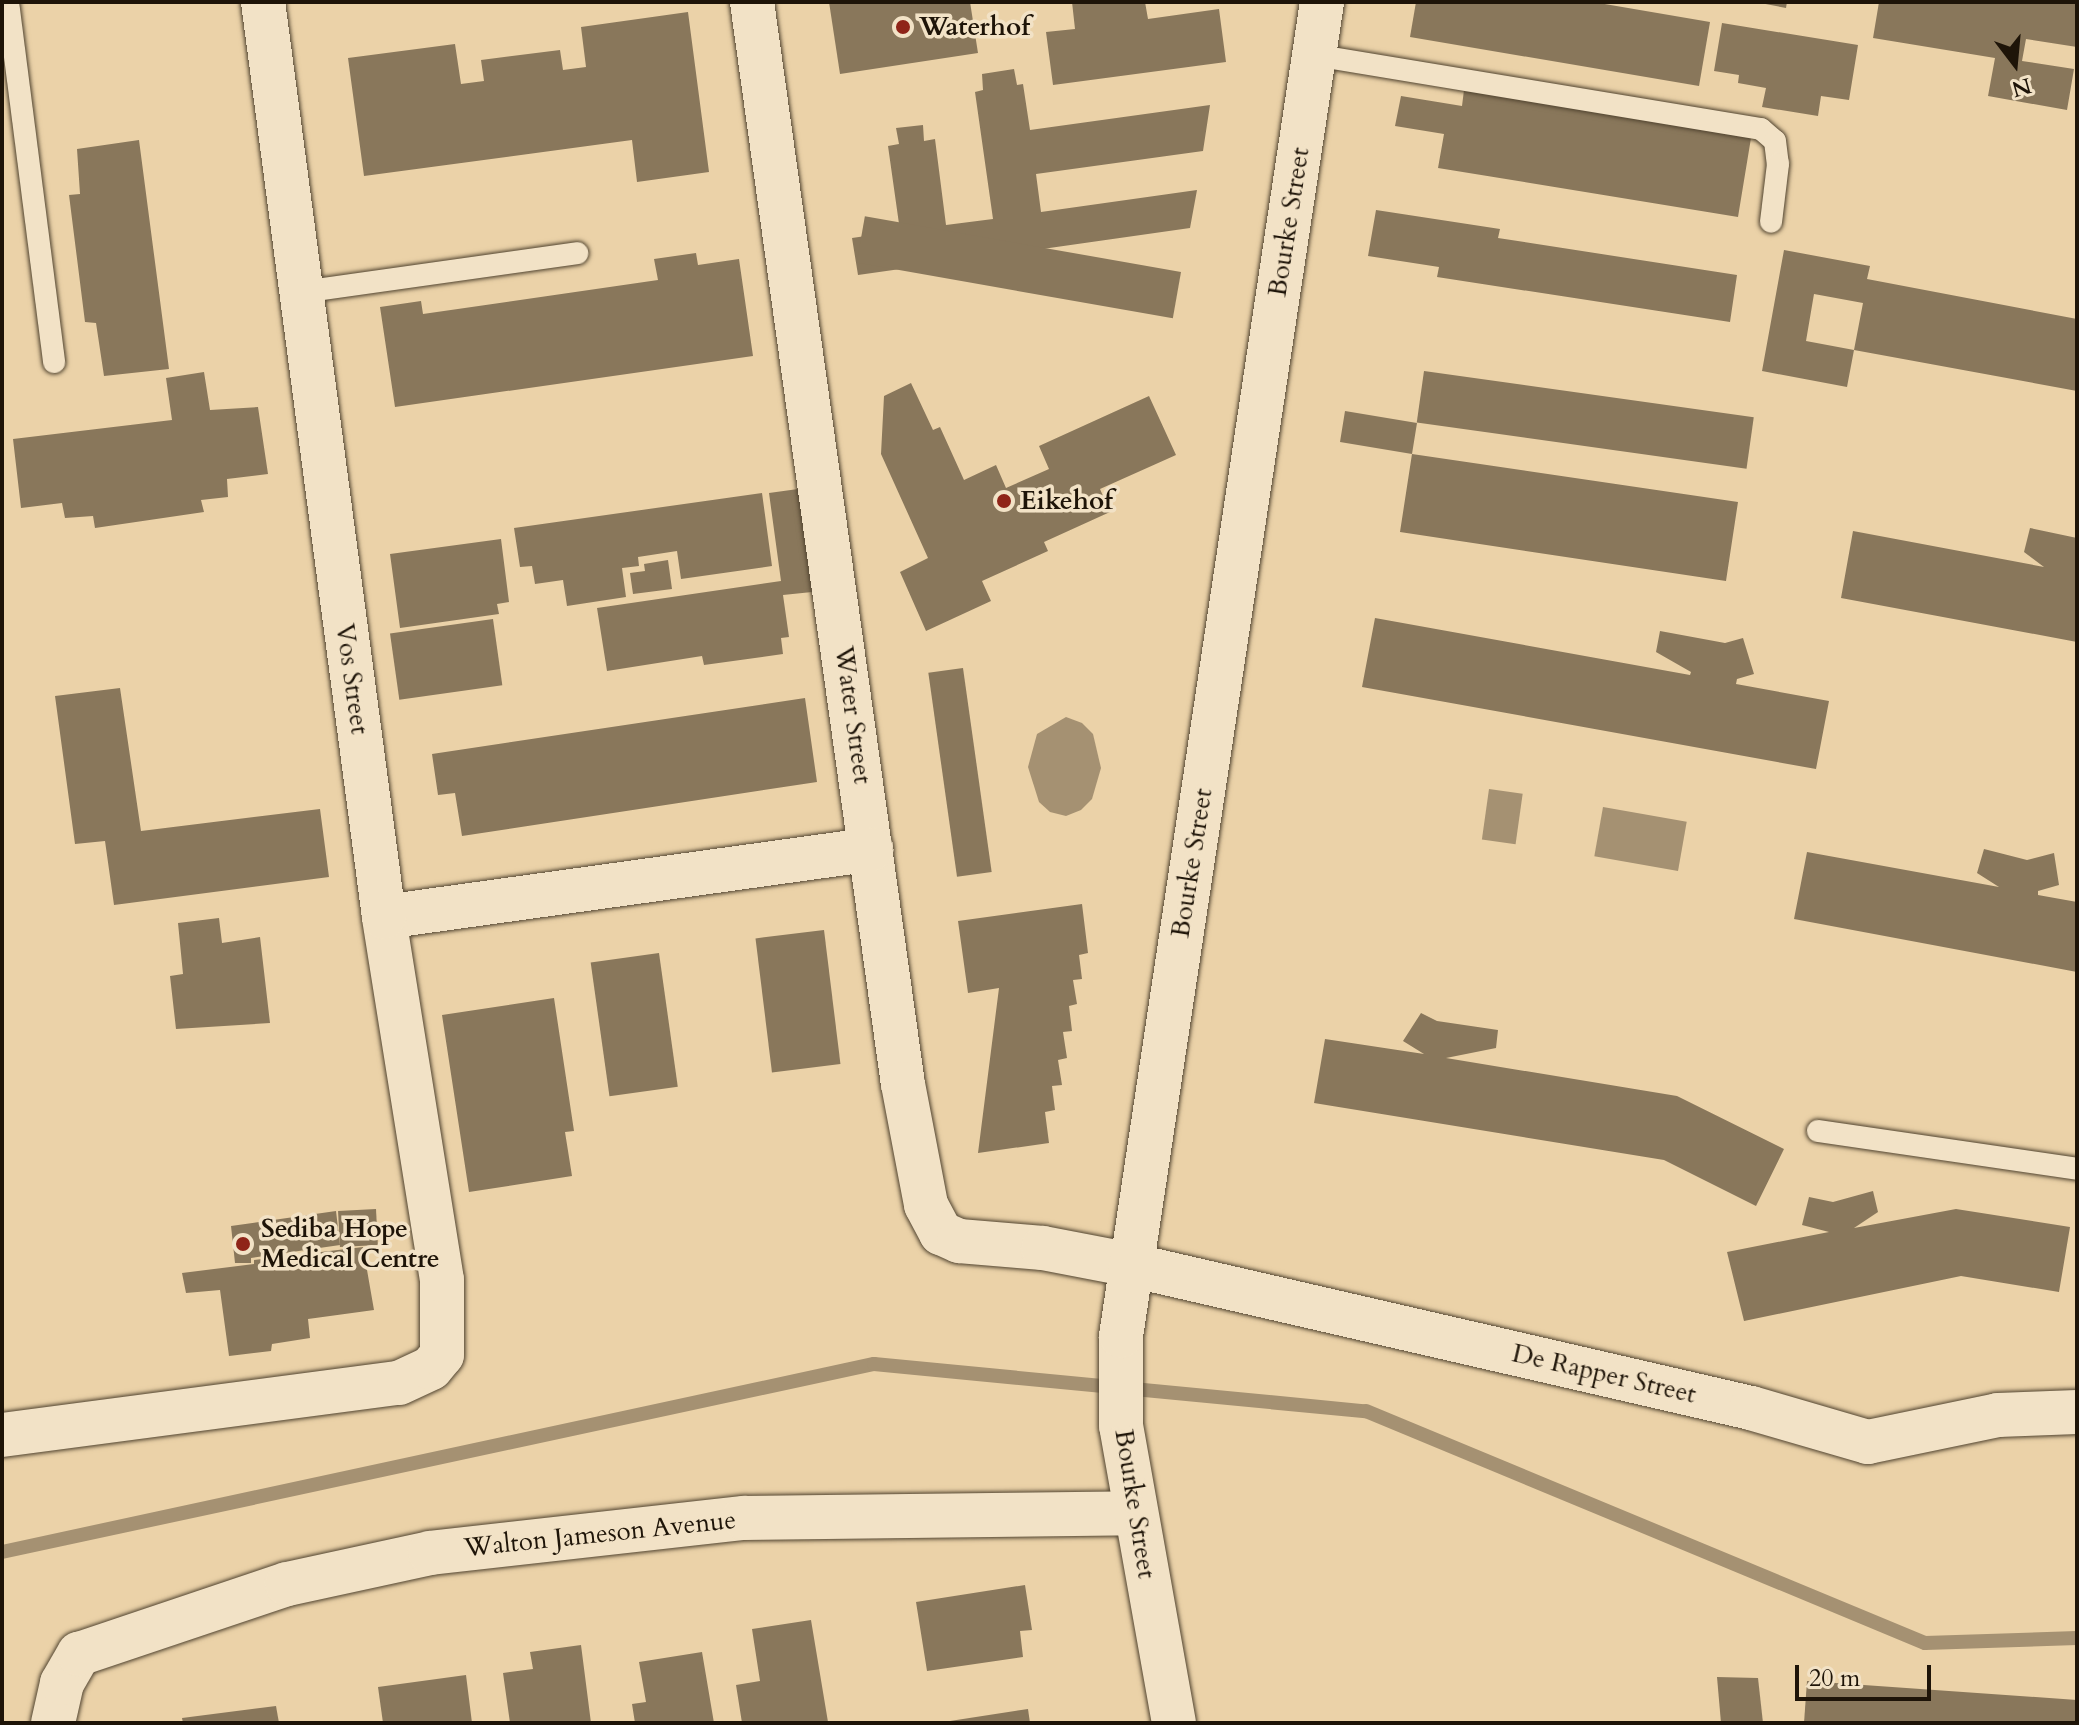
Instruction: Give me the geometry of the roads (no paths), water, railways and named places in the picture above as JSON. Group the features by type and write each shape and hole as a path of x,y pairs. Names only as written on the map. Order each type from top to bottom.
{"street":[{"name":"Vos Street","path":"2,1435 399,1383 431,1368 442,1355 442,1280 384,917 263,2"},
{"name":"Water Street","path":"752,2 903,1084 926,1205 941,1233 959,1241 1043,1248 1131,1265"},
{"name":"Bourke Street","path":"1174,1723 1121,1426 1121,1336 1322,2"},
{"path":"384,917 871,849"},
{"name":"De Rapper Street","path":"1131,1265 1751,1408 1868,1442 1998,1415 2077,1412"},
{"name":"Walton Jameson Avenue","path":"53,1723 62,1683 79,1654 287,1584 430,1553 744,1518 1136,1513"}],"lane":[{"path":"8,2 54,362"},
{"path":"1314,55 1761,129 1775,141 1778,164 1771,222"},
{"path":"301,292 577,253"},
{"path":"1818,1131 2077,1169"}],"waterway":[{"path":"2,1552 874,1364 1366,1411 1925,1643 2077,1638"}],"place":[{"name":"Waterhof","path":"903,27"},
{"name":"Eikehof","path":"1004,501"},
{"name":"Sediba Hope Medical Centre","path":"243,1244"}]}
